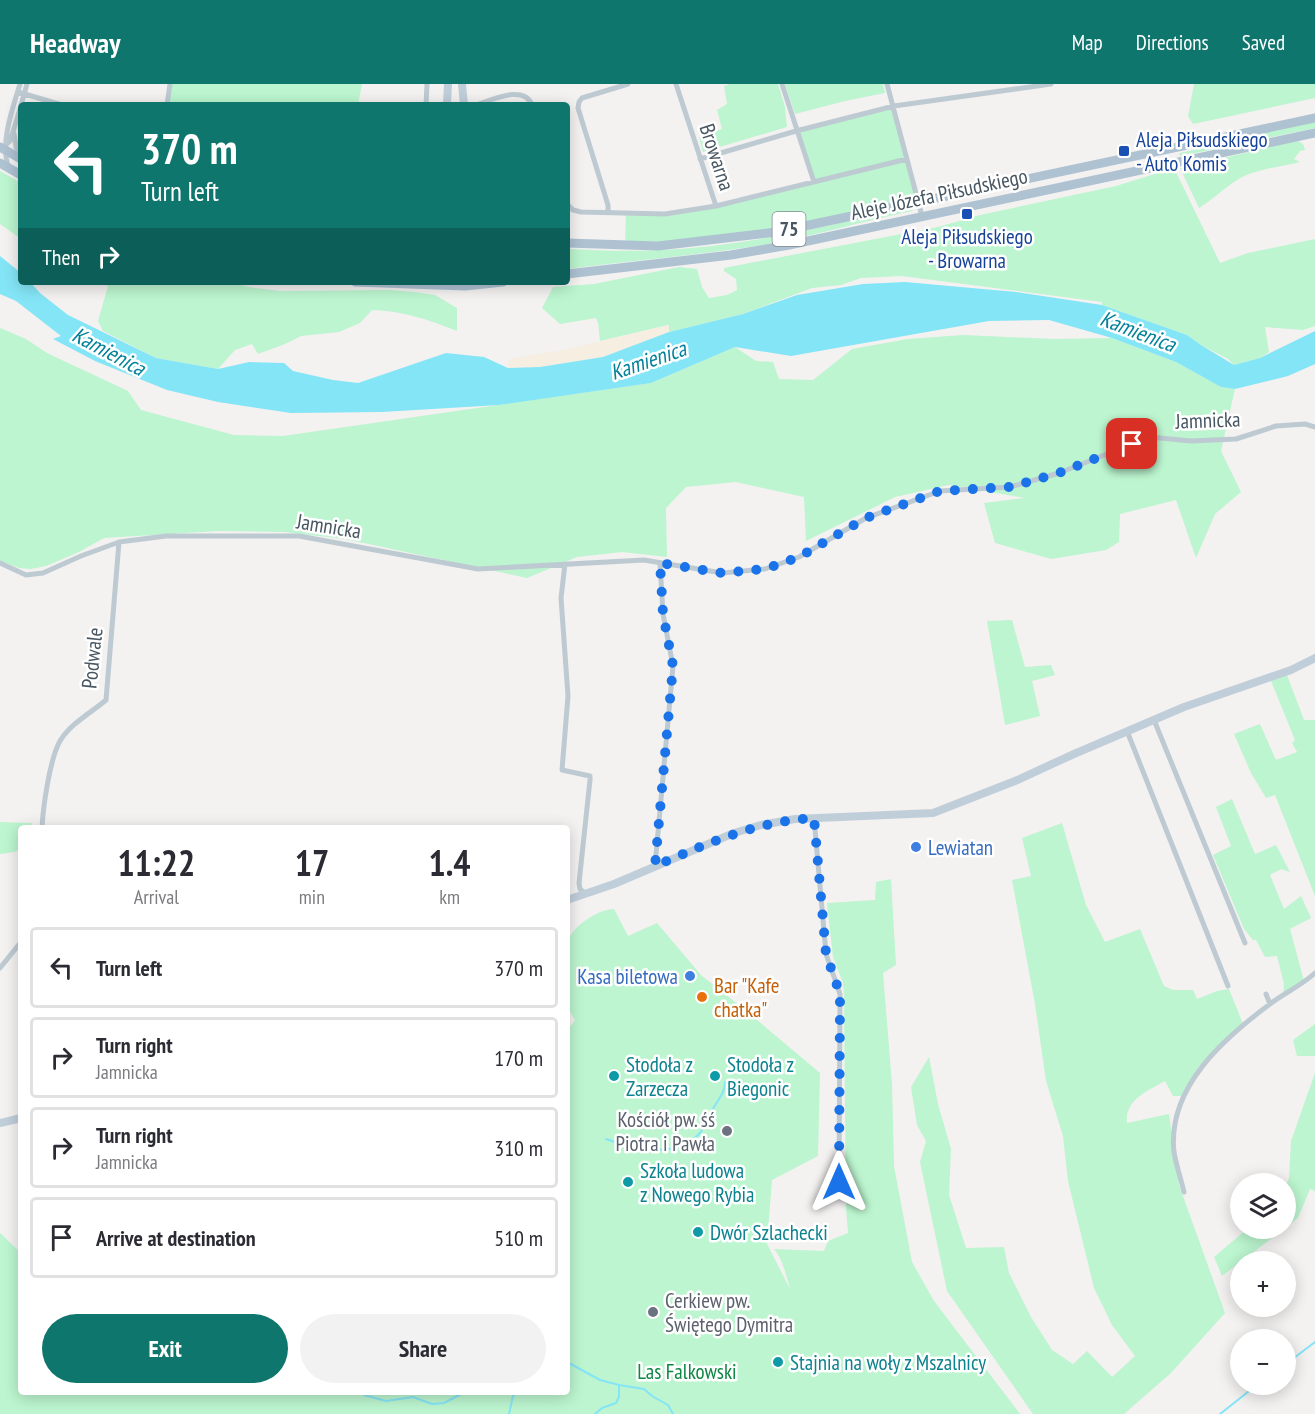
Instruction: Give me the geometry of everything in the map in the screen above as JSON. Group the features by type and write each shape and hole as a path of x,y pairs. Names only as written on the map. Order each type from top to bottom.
{"main road":[{"name":"Aleje Józefa Piłsudskiego","path":"570,243 658,246 776,232 1315,118"},
{"name":"Aleje Józefa Piłsudskiego","path":"570,274 731,255 789,245 1315,133"},
{"path":"1,145 18,157"},
{"path":"1173,147 1176,162"},
{"path":"0,163 18,173"},
{"path":"438,285 474,285"}],"street":[{"path":"10,169 1,145 20,84"},
{"path":"22,102 27,84"},
{"path":"167,102 170,84"},
{"path":"426,102 427,84"},
{"path":"447,102 448,84"},
{"path":"462,84 464,102"},
{"path":"608,212 608,205 578,108 582,98 628,84"},
{"name":"Browarna","path":"570,207 580,212 664,214 716,206 676,84"},
{"path":"782,84 814,182"},
{"path":"887,84 922,216"},
{"path":"988,84 989,92"},
{"path":"700,159 894,106 1051,84"},
{"path":"18,92 51,102"},
{"path":"485,102 517,92 525,95 530,102"},
{"path":"1,145 10,141 18,117"},
{"path":"14,132 18,150"},
{"path":"716,206 907,159"},
{"name":"Jamnicka","path":"0,563 26,574 43,573 119,542 166,536 299,536 478,569 644,560 722,573 765,569 799,557 866,518 940,491 1010,487 1059,473 1150,437 1191,441 1236,439 1276,426 1305,424 1315,427"},
{"name":"Podwale","path":"42,825 59,742 67,732 106,700 119,542"},
{"path":"655,866 673,666 663,614 660,563"},
{"path":"565,564 561,598 568,696 562,770 590,776 591,780 579,884 580,889 586,894"},
{"path":"570,899 614,884 734,833 761,825 814,818 933,813 1015,781 1127,731 1223,692 1291,669 1315,658"},
{"path":"1154,720 1245,943"},
{"path":"1127,731 1228,986"},
{"path":"814,818 826,954 840,994 839,1182"},
{"path":"0,968 18,946"},
{"path":"1184,1192 1174,1151 1177,1112 1197,1072 1228,1040 1270,1004 1307,981 1315,973"},
{"path":"1266,994 1270,1004"},
{"path":"0,1123 18,1119"}],"green space":[{"path":"172,84 362,84 359,102 169,102"},
{"path":"778,84 785,107 787,127 703,152 699,137 722,129 717,110 727,104 724,86"},
{"path":"785,84 883,84 885,93 795,114"},
{"path":"1194,84 1315,84 1315,98 1193,124 1188,116"},
{"path":"894,106 919,202 741,237 625,245 626,213 665,214 697,209 814,182 796,131"},
{"path":"1315,121 1315,128 1179,155 1180,153"},
{"path":"1298,141 1303,144 1305,150 1300,151 1294,159 1300,162 1244,176 1199,208 1180,168 1210,162"},
{"path":"1174,168 1220,263 1248,253 1315,239 1315,326 1303,330 1265,327 1269,352 1260,358 1234,365 1228,359 1187,335 1102,305 1102,302 902,276 861,278 841,285 812,288 743,314 669,332 668,325 600,341 596,318 560,324 542,308 553,287 594,284 679,267 697,269 702,287 709,298 727,295 737,290 736,279 724,271 724,268 938,227 980,215 1116,186"},
{"path":"0,171 18,181 18,237 0,224"},
{"path":"912,207 914,209 771,244 570,269 570,249 647,251 691,248 786,234"},
{"path":"106,285 241,285 280,291 415,292 435,295 457,308 457,331 415,316 372,310 360,323 339,332 301,336 258,354 252,344 235,350 218,369 156,358 103,331 98,321 108,286"},
{"path":"0,328 128,391 141,410 234,435 283,436 651,383 735,347 756,361 773,362 779,379 813,380 852,349 908,339 963,335 1054,339 1112,338 1176,362 1221,387 1235,389 1221,451 1241,492 1215,514 1196,558 1176,500 1120,514 1119,542 1106,550 1051,559 995,543 984,503 1025,498 949,485 895,497 806,541 804,497 736,482 686,487 666,508 667,557 622,552 577,557 527,578 345,539 284,532 218,531 104,538 46,566 31,569 19,568 0,561"},
{"path":"1012,620 1025,667 1051,665 1055,675 1032,681 1040,716 1005,725 987,621"},
{"path":"1287,675 1304,720 1315,720 1315,896 1275,795 1266,798 1251,773 1234,734 1260,724 1276,760 1297,752 1292,743 1295,740 1271,681"},
{"path":"1232,799 1255,854 1276,845 1290,872 1281,869 1270,875 1284,909 1301,896 1311,918 1290,929 1304,981 1283,995 1284,984 1277,956 1265,957 1256,940 1253,940 1244,929 1213,855 1231,846 1216,807"},
{"path":"0,822 32,823 32,825 18,825 18,850 0,854"},
{"path":"1062,823 1086,905 1105,942 1140,929 1164,986 1173,990 1193,990 1197,999 1229,989 1243,1024 1199,1066 1181,1096 1173,1096 1165,1081 1145,1092 1129,1108 1127,1123 1169,1114 1179,1185 1225,1313 1171,1373 1124,1414 1033,1414 947,1291 920,1162 926,1141 917,1125 911,1087 929,1057 938,1104 951,1149 949,1195 966,1248 1004,1247 1009,1273 1031,1317 1052,1350 1073,1364 1087,1351 1112,1377 1135,1356 1112,1325 1094,1288 1068,1181 1063,1136 1046,1081 1035,1004 1012,880 1031,876 1022,838"},
{"name":"Las Falkowski","path":"891,879 896,965 883,973 892,1084 894,1166 912,1262 934,1301 1020,1414 0,1414 0,1233 18,1250 18,1395 570,1395 570,1027 575,1020 570,1012 570,937 586,920 600,912 614,909 628,936 657,923 701,975 820,1073 818,1156 772,1180 767,1244 790,1289 782,1262 774,1249 824,1251 828,1241 848,1233 844,994 843,983 833,957 827,903 875,900 876,882"},
{"path":"1315,1024 1315,1056 1297,1056 1293,1040"},
{"path":"1315,1073 1315,1191 1310,1189 1296,1220 1296,1173 1289,1173 1291,1141"},
{"path":"1235,1239 1271,1239 1255,1251 1230,1251 1230,1270 1222,1276 1214,1257"}],"sand":[{"path":"669,325 669,332 603,357 540,367 508,368 509,359 563,350"}],"water":[{"name":"Kamienica","path":"0,256 18,271 18,285 33,285 68,315 156,358 218,369 249,362 284,363 293,371 358,383 446,353 484,357 508,368 540,367 603,357 669,332 743,314 797,295 863,284 905,282 1016,292 1102,305 1187,335 1234,365 1260,358 1315,331 1315,364 1288,376 1235,389 1221,387 1176,362 1112,338 1049,320 989,321 791,356 735,347 651,383 499,405 382,412 291,413 218,402 167,390 95,361 53,339 61,336 16,301 0,294"}],"waterway":[{"path":"606,1139 654,1150 678,1147 689,1142 705,1125 723,1092 725,1082"},
{"path":"1296,1356 1315,1342"},
{"path":"570,1364 600,1380 644,1389 668,1405 673,1414"},
{"path":"595,1414 602,1408 616,1403 619,1397 619,1385"},
{"path":"364,1395 386,1401 413,1397 432,1404 444,1403 459,1395"},
{"path":"509,1414 514,1395"},
{"path":"1220,1414 1244,1395"}],"place":[{"name":"Aleja Piłsudskiego - Auto Komis","path":"1124,151"},
{"name":"Aleja Piłsudskiego - Browarna","path":"967,214"},
{"name":"Lewiatan","path":"916,847"},
{"name":"Kasa biletowa","path":"690,976"},
{"name":"Bar \"Kafe chatka\"","path":"702,997"},
{"name":"Stodoła z Zarzecza","path":"614,1076"},
{"name":"Stodoła z Biegonic","path":"715,1076"},
{"name":"Kościół pw. śś Piotra i Pawła","path":"727,1131"},
{"name":"Szkoła ludowa z Nowego Rybia","path":"628,1182"},
{"name":"Dwór Szlachecki","path":"698,1232"},
{"name":"Cerkiew pw. Świętego Dymitra","path":"653,1312"},
{"name":"Stajnia na woły z Mszalnicy","path":"778,1362"}],"route":[{"path":"839,1182 840,994 826,954 814,818 761,825 734,833 655,866 673,666 663,614 660,563 722,573 765,569 799,557 866,518 940,491 1010,487 1059,473 1132,444"}]}
